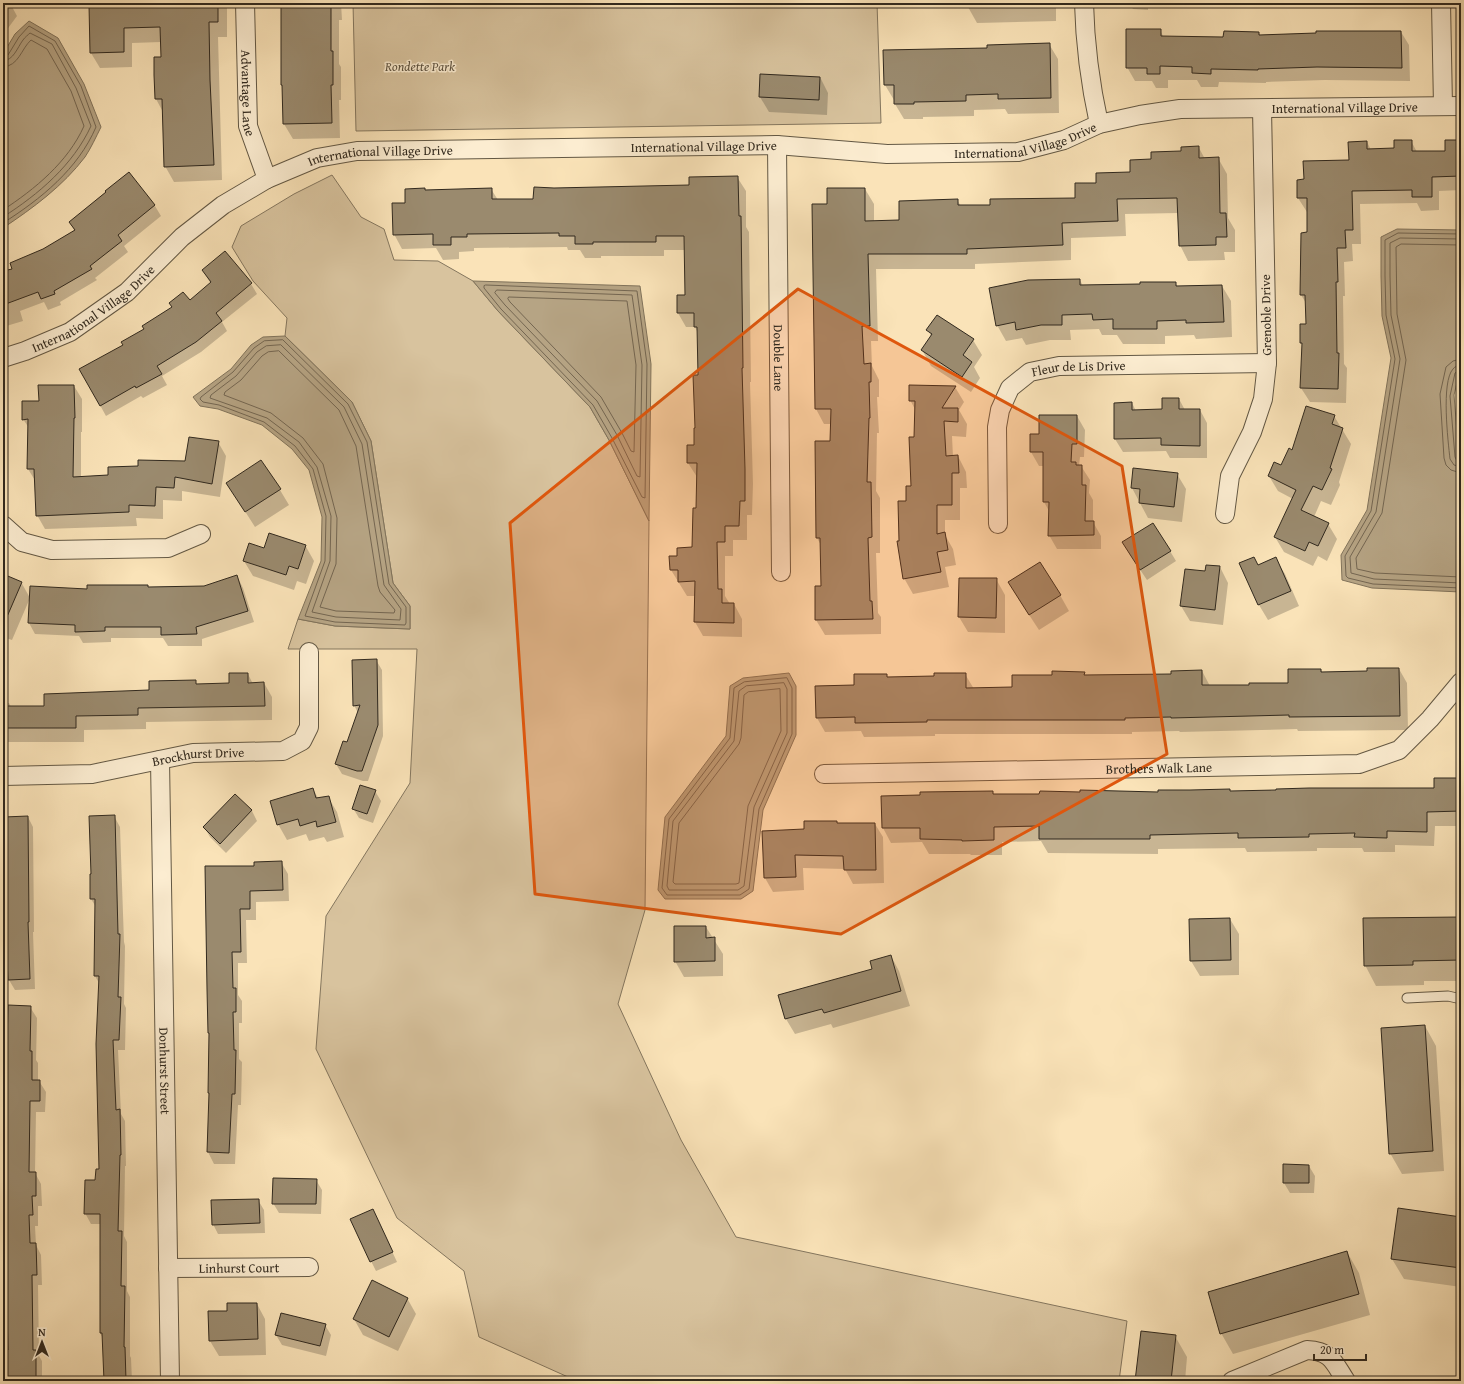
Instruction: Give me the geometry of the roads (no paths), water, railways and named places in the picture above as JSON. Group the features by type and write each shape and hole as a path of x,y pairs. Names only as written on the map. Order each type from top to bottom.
{"street":[{"name":"Advantage Lane","path":"246,3 248,126 267,179"},
{"path":"1084,3 1085,32 1091,88 1100,124"},
{"path":"1441,3 1443,106"},
{"name":"International Village Drive","path":"3,358 25,351 70,332 127,292 182,237 223,205 267,179 317,158 357,151 777,145 887,154 1018,152 1064,140 1100,124 1140,115 1180,110 1461,106"},
{"name":"Grenoble Drive","path":"1225,514 1230,476 1252,432 1263,399 1267,363 1262,109"},
{"name":"Double Lane","path":"777,145 781,572"},
{"name":"Fleur de Lis Drive","path":"998,524 997,427 1000,410 1010,388 1030,372 1059,366 1267,363"},
{"path":"3,526 22,542 52,550 168,548 202,534"},
{"name":"Brockhurst Drive","path":"3,776 92,774 193,753 283,751 302,741 309,727 309,652"},
{"name":"Brothers Walk Lane","path":"824,774 1359,764 1399,750 1430,719 1461,682"},
{"name":"Donhurst Street","path":"160,760 170,1381"},
{"name":"Linhurst Court","path":"168,1268 309,1267"},
{"path":"1232,1381 1307,1350 1319,1351 1330,1357 1346,1381"}],"lane":[{"path":"1407,998 1448,996 1461,999"}],"water":[{"path":"29,21 58,38 84,84 101,127 85,157 67,178 25,213 3,228 3,54 15,34"},
{"path":"1397,229 1461,230 1461,366 1454,395 1459,457 1461,459 1461,592 1372,588 1342,580 1341,555 1367,510 1391,358 1382,316 1381,237"},
{"path":"473,281 640,286 651,364 649,521 609,440 590,407 498,311"},
{"path":"285,336 352,402 371,441 393,583 410,606 410,629 335,626 298,619 321,561 322,517 309,470 292,449 262,425 218,409 200,406 193,397 231,369 251,345 263,337"},
{"path":"789,673 796,686 796,735 763,810 753,891 741,899 665,899 658,890 665,817 726,736 730,686 743,678"}],"park label":[{"name":"Rondette Park","path":"420,66"}]}
